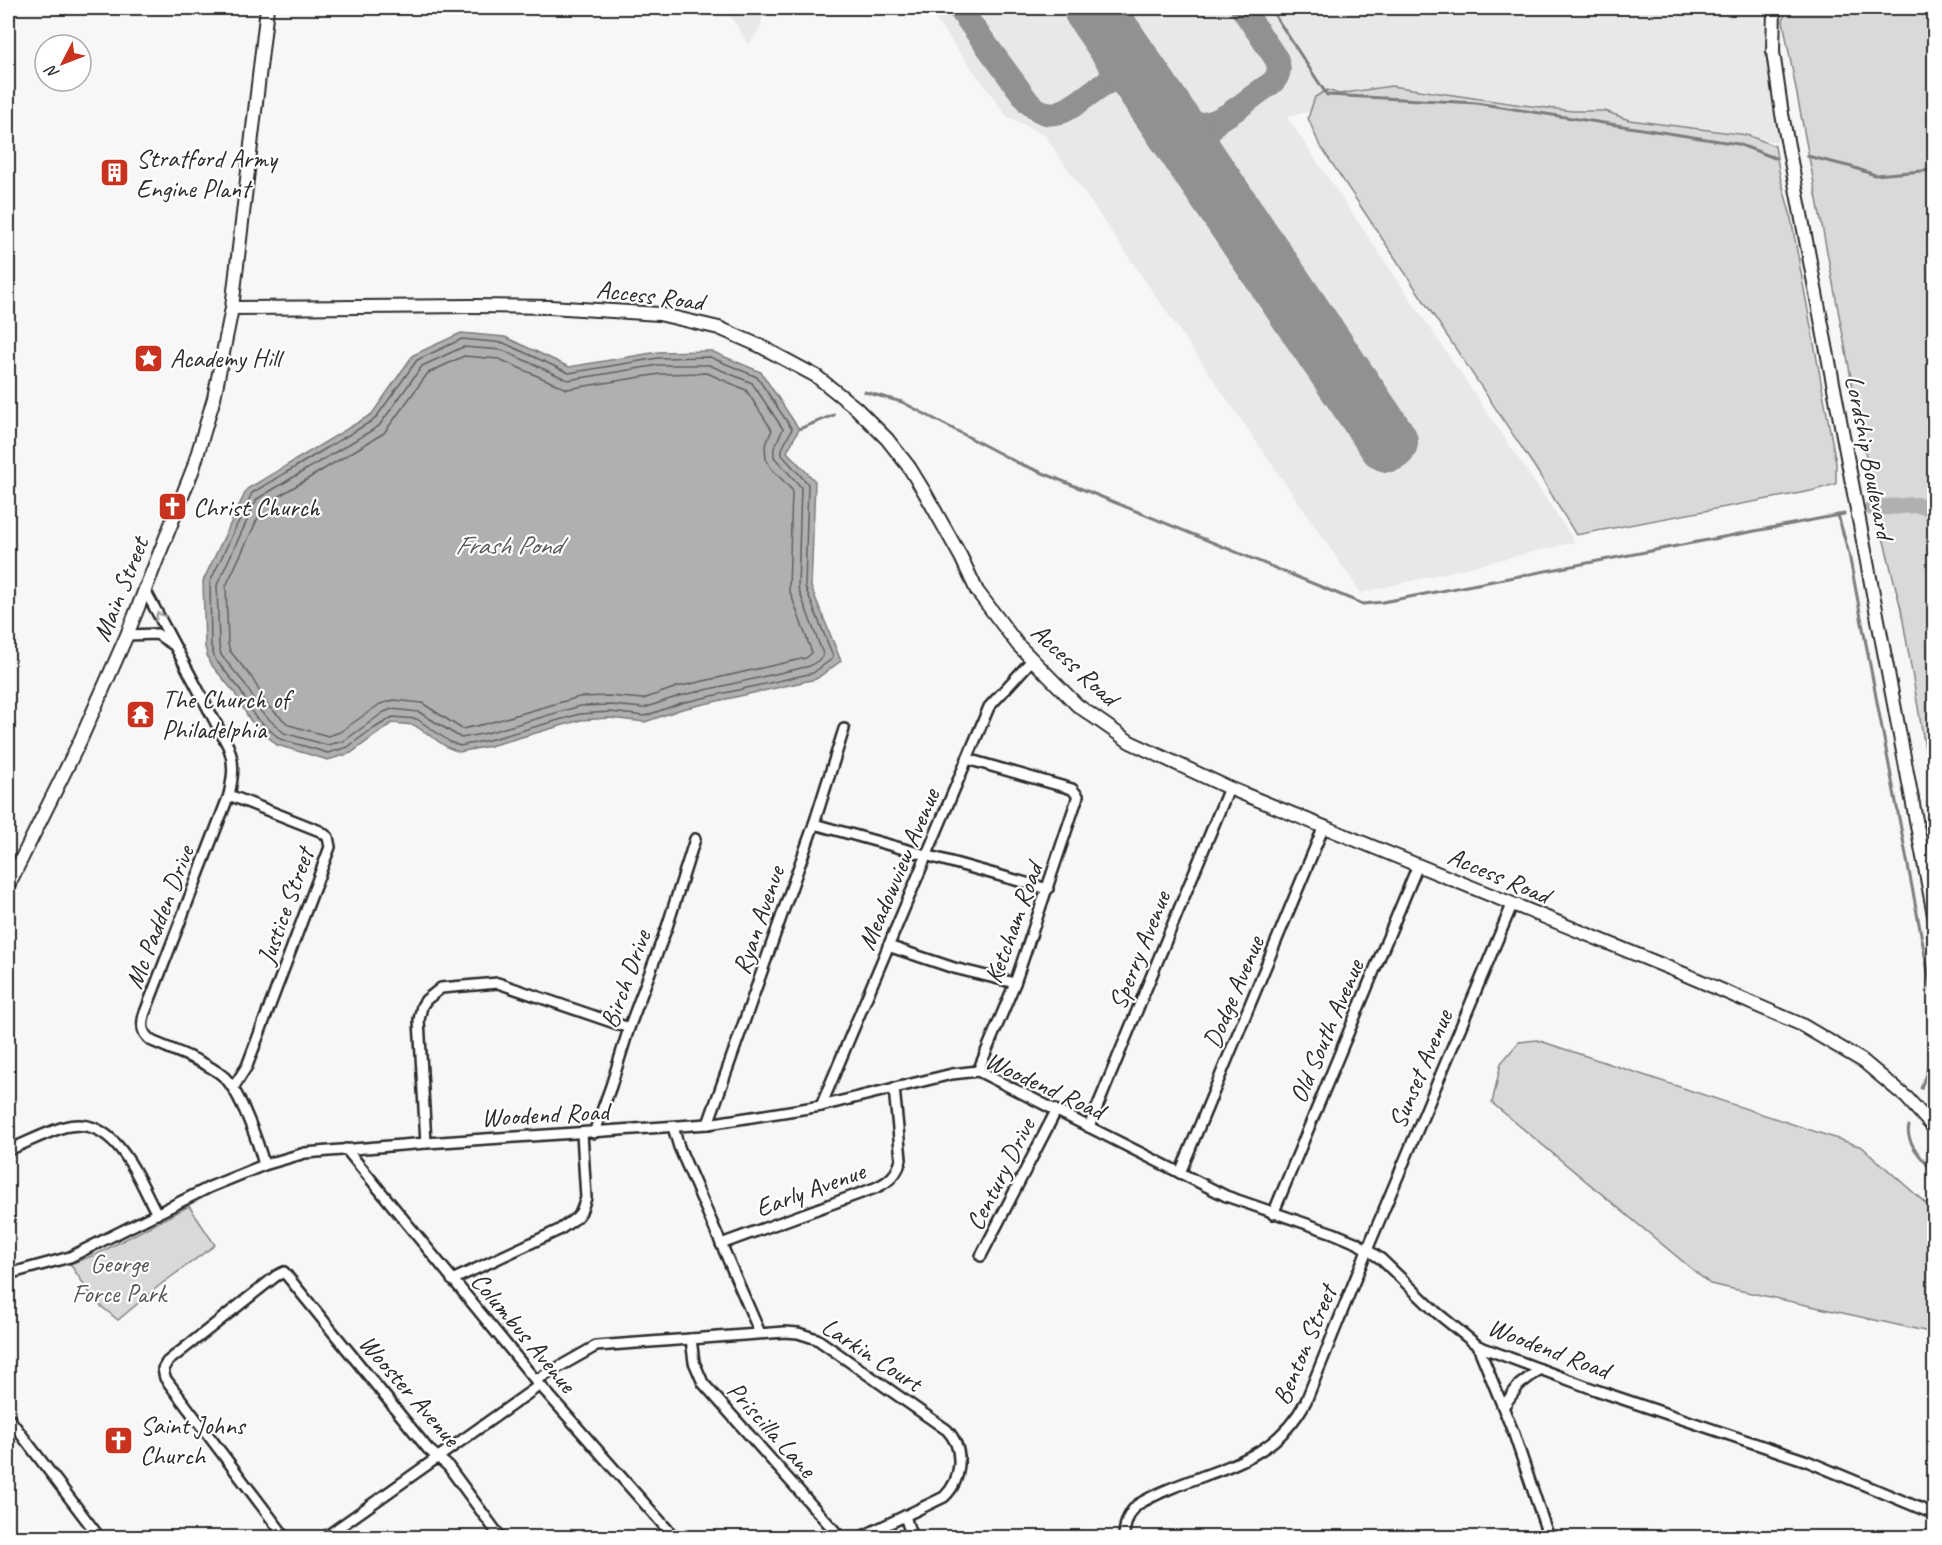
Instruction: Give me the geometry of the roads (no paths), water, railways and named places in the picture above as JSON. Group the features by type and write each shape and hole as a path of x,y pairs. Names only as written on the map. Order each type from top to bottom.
{"main road":[{"name":"Main Street","path":"8,886 81,740 127,635 193,469 215,395 232,308 267,8"},
{"name":"Lordship Boulevard","path":"1774,8 1773,52 1782,114 1935,915"},
{"name":"Access Road","path":"232,308 550,307 659,314 719,328 760,346 816,376 856,408 887,439 909,467 925,493 961,557 977,591 1032,660 1077,705 1130,742 1229,788 1684,974 1812,1030 1863,1061 1907,1098 1935,1128"}],"street":[{"name":"Mc Padden Drive","path":"144,588 233,757 234,772 229,795 144,1015 142,1029 145,1036 152,1041 209,1067 224,1077 233,1088 260,1147 264,1164"},
{"path":"127,635 157,634 174,645"},
{"name":"Meadowview Avenue","path":"821,1106 989,707 1032,660"},
{"name":"Ryan Avenue","path":"708,1124 814,824 844,729"},
{"name":"Ketcham Road","path":"967,759 1072,789 1076,792 1078,800 1015,983 978,1071"},
{"name":"Sperry Avenue","path":"1089,1127 1229,788"},
{"name":"Justice Street","path":"229,795 320,831 328,837 330,847 247,1066 233,1088"},
{"path":"814,824 1048,889"},
{"name":"Dodge Avenue","path":"1180,1173 1324,826"},
{"name":"Birch Drive","path":"594,1133 695,839"},
{"name":"Old South Avenue","path":"1273,1214 1418,865"},
{"name":"Sunset Avenue","path":"1367,1250 1512,905"},
{"path":"888,946 954,968 1015,983"},
{"path":"426,1143 419,1020 422,1006 436,990 498,983 629,1028"},
{"name":"Woodend Road","path":"8,1274 70,1257 210,1187 264,1164 305,1153 708,1124 821,1106 952,1074 978,1071 1226,1196 1334,1233 1367,1250 1381,1259 1436,1312 1478,1346 1807,1461 1935,1514"},
{"name":"Early Avenue","path":"721,1244 875,1188 890,1180 901,1159 894,1088"},
{"name":"Century Drive","path":"981,1256 1056,1111"},
{"path":"8,1150 65,1127 93,1128 107,1135 123,1152 157,1214"},
{"path":"673,1127 679,1147 760,1333"},
{"path":"452,1280 559,1230 576,1218 586,1198 582,1133"},
{"name":"Columbus Avenue","path":"346,1149 538,1383 675,1538"},
{"name":"Benton Street","path":"1124,1538 1126,1523 1131,1511 1137,1505 1261,1451 1287,1431 1298,1418 1367,1250"},
{"name":"Wooster Avenue","path":"286,1538 165,1378 163,1369 167,1362 284,1272 428,1449 448,1466 501,1538"},
{"name":"Larkin Court","path":"324,1538 538,1383 596,1346 760,1333 798,1333 817,1339 952,1435 958,1453 958,1477 954,1487 938,1501 859,1538"},
{"name":"Priscilla Lane","path":"691,1339 694,1362 703,1383 841,1538"},
{"path":"1478,1346 1503,1407 1549,1538"},
{"path":"1503,1407 1519,1385 1540,1369"},
{"path":"8,1417 100,1538"},
{"path":"905,1516 912,1538"}],"water":[{"name":"Frash Pond","path":"461,333 505,337 569,367 658,352 711,351 761,372 799,429 787,452 815,481 811,587 841,661 816,679 682,709 645,722 610,718 581,720 490,746 459,752 447,747 414,725 392,723 351,753 328,760 277,745 250,720 234,692 209,662 205,647 203,581 247,489 372,414 413,355"}],"waterway":[{"path":"1270,8 1327,95 1476,103 1738,144 1775,158"},
{"path":"1807,156 1875,175 1934,170"},
{"path":"865,392 902,402 1016,462 1363,604 1844,514"},
{"path":"799,429 834,415"},
{"path":"1872,508 1917,505 1934,508"},
{"path":"1838,515 1849,554 1934,1003"},
{"path":"1921,1088 1932,1057 1934,1039"},
{"path":"1909,1126 1908,1132 1912,1145 1934,1173"}],"place":[{"name":"Stratford Army Engine Plant","path":"115,173"},
{"name":"Academy Hill","path":"149,358"},
{"name":"Christ Church","path":"172,507"},
{"name":"The Church of Philadelphia","path":"141,714"},
{"name":"Saint Johns Church","path":"119,1440"}],"park label":[{"name":"George Force Park","path":"119,1278"}]}
